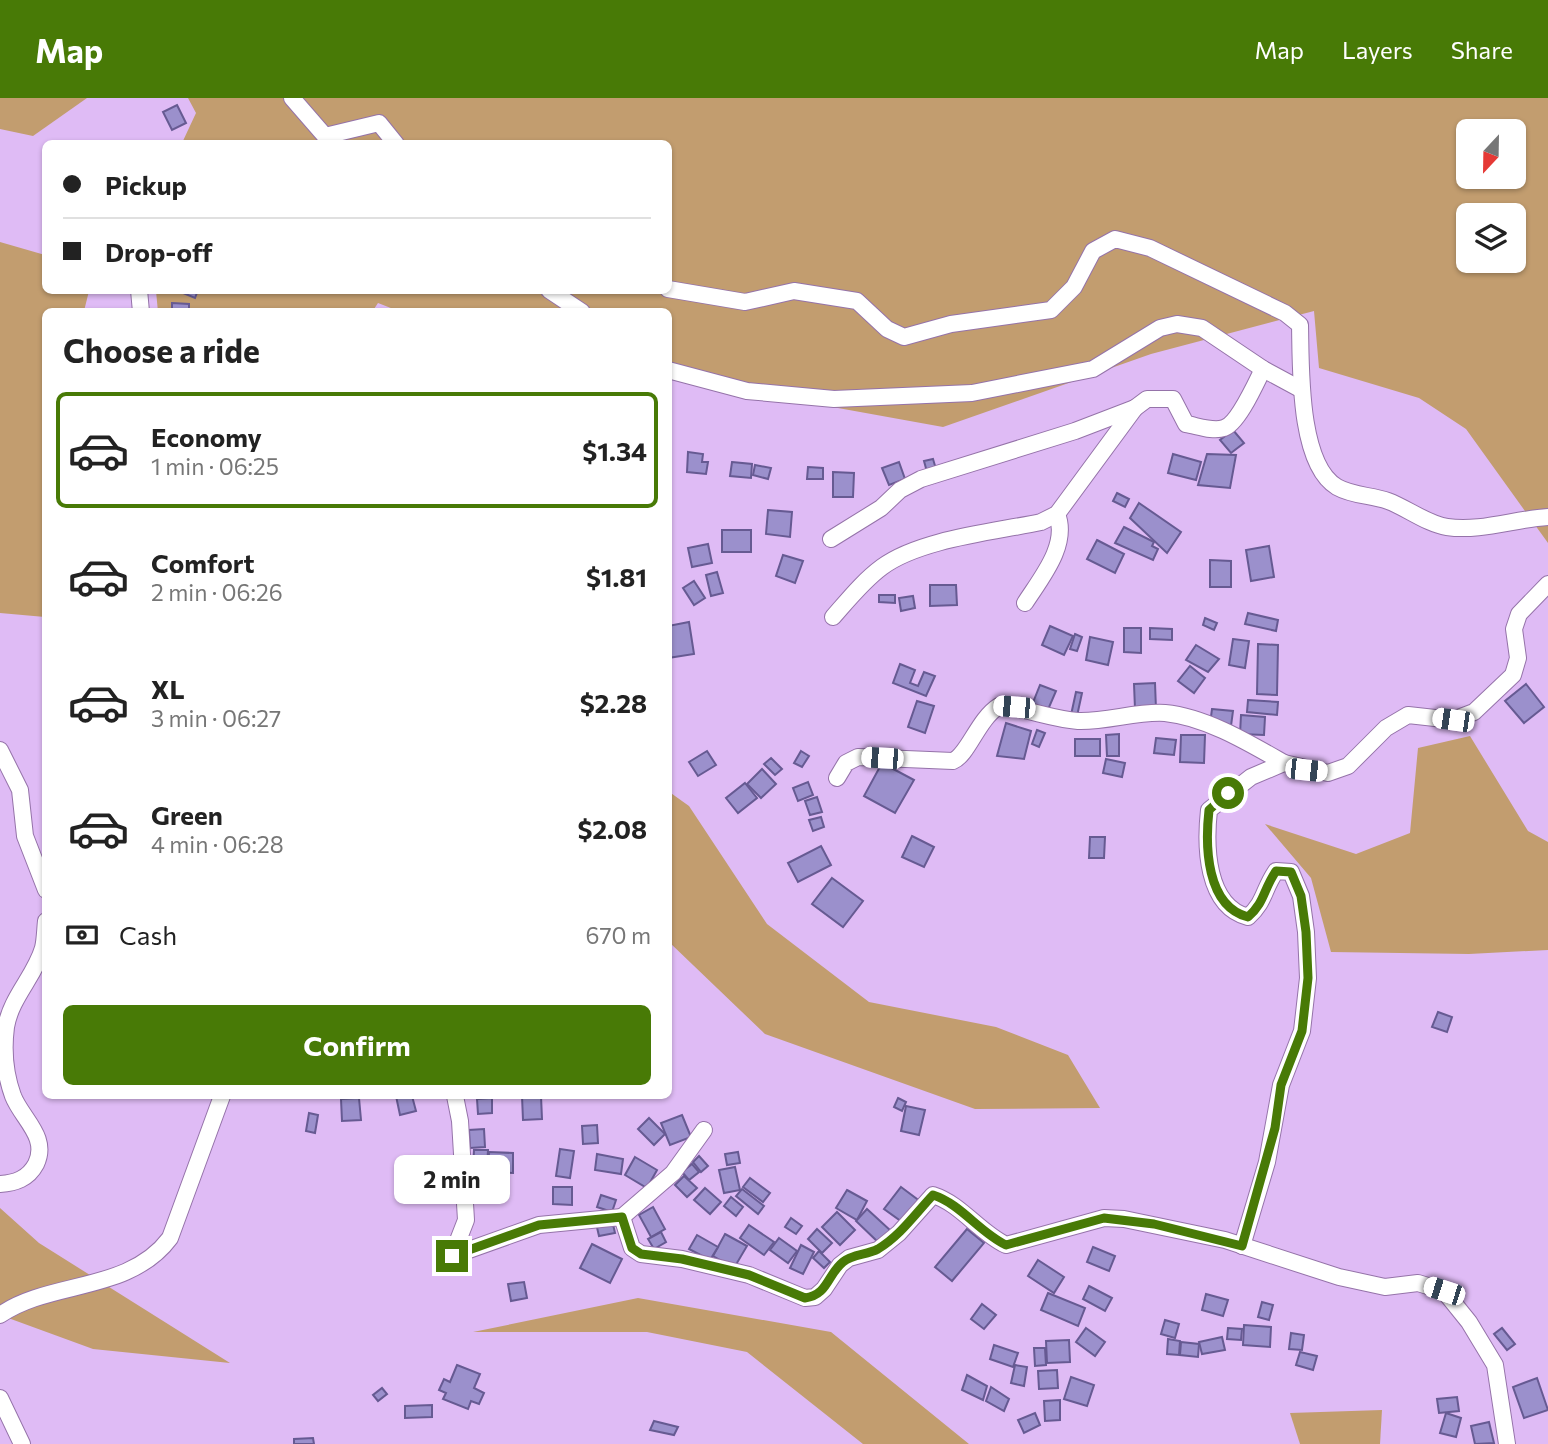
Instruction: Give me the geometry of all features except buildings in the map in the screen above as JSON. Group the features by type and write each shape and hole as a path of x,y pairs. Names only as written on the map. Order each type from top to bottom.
{"street":[{"path":"292,98 325,136 379,123 393,140"},
{"path":"672,290 745,302 794,291 857,301 887,329 904,337 951,324 1051,310 1074,287 1093,251 1115,239 1150,248 1300,325 1307,437 1322,470 1334,485 1351,494 1371,495 1393,502 1445,527 1548,517"},
{"path":"556,294 576,308"},
{"path":"672,371 747,391 834,399 972,393 1093,369 1160,328 1177,324 1202,328 1263,369 1303,390"},
{"path":"831,539 881,508 900,490 921,479 1075,431 1135,408 1147,399 1163,396 1173,399 1186,424 1226,428 1234,422 1263,369"},
{"path":"833,617 863,583 884,565 924,547 1041,522 1057,514 1135,408"},
{"path":"1025,603 1053,558 1061,525 1057,514"},
{"path":"837,778 846,763 858,757 953,761 961,758 986,714 999,706 1057,719 1082,721 1164,713 1188,718 1244,740 1284,764 1328,773 1348,766 1386,728 1408,715 1453,720 1474,712 1513,676 1518,658 1514,629 1519,614 1548,584"},
{"path":"0,750 20,790 25,836 42,880"},
{"path":"1242,1246 1272,1139 1281,1085 1302,1031 1308,978 1306,932 1301,896 1291,872 1284,869 1276,871 1265,887 1262,905 1248,917 1234,913 1222,901 1207,856 1206,831 1209,810 1228,793 1251,777 1284,764"},
{"path":"0,1184 24,1178 32,1171 40,1150 34,1129 14,1097 4,1061 7,1024 20,989 42,950"},
{"path":"0,1315 18,1304 95,1285 159,1252 170,1238 221,1099"},
{"path":"456,1099 460,1121 466,1220 452,1256 539,1225 622,1217 673,1173 704,1130"},
{"path":"622,1217 632,1248 641,1254 682,1259 749,1275 805,1298 815,1297 824,1289 840,1265 849,1258 878,1250 899,1233 933,1195 945,1199 990,1237 1006,1245 1104,1218 1154,1224 1242,1246 1339,1277 1385,1287 1418,1283 1444,1291 1469,1322 1495,1365 1507,1444"},
{"path":"0,1398 22,1444"}],"shaded area":[{"path":"0,98 87,98 33,136 0,129"},
{"path":"188,98 1548,98 1548,543 1466,429 1419,398 1319,368 1314,311 1151,354 943,427 760,394 672,368 672,308 391,308 378,303 375,308 158,308 156,294 672,294 672,140 183,140 196,113"},
{"path":"0,242 42,254 42,294 88,294 85,308 42,308 42,617 0,613"},
{"path":"1470,736 1528,831 1548,842 1548,950 1469,954 1331,952 1311,878 1265,824 1356,854 1410,833 1418,748"},
{"path":"672,794 689,806 767,924 869,1002 996,1027 1068,1055 1100,1108 975,1109 765,1034 672,945"},
{"path":"0,1208 39,1243 230,1363 93,1349 0,1315"},
{"path":"638,1298 831,1332 969,1444 863,1444 747,1352 647,1332 473,1332"},
{"path":"1382,1410 1380,1444 1300,1444 1290,1413"}],"route":[{"path":"452,1256 539,1225 622,1217 632,1248 641,1254 682,1259 731,1270 805,1298 815,1297 824,1289 840,1265 849,1258 878,1250 899,1233 933,1195 956,1206 969,1221 1006,1245 1104,1218 1154,1224 1242,1246 1267,1162 1281,1085 1302,1031 1308,978 1301,896 1291,872 1284,869 1276,871 1265,887 1262,905 1248,917 1234,913 1222,901 1207,856 1206,831 1209,810 1228,793"}]}
